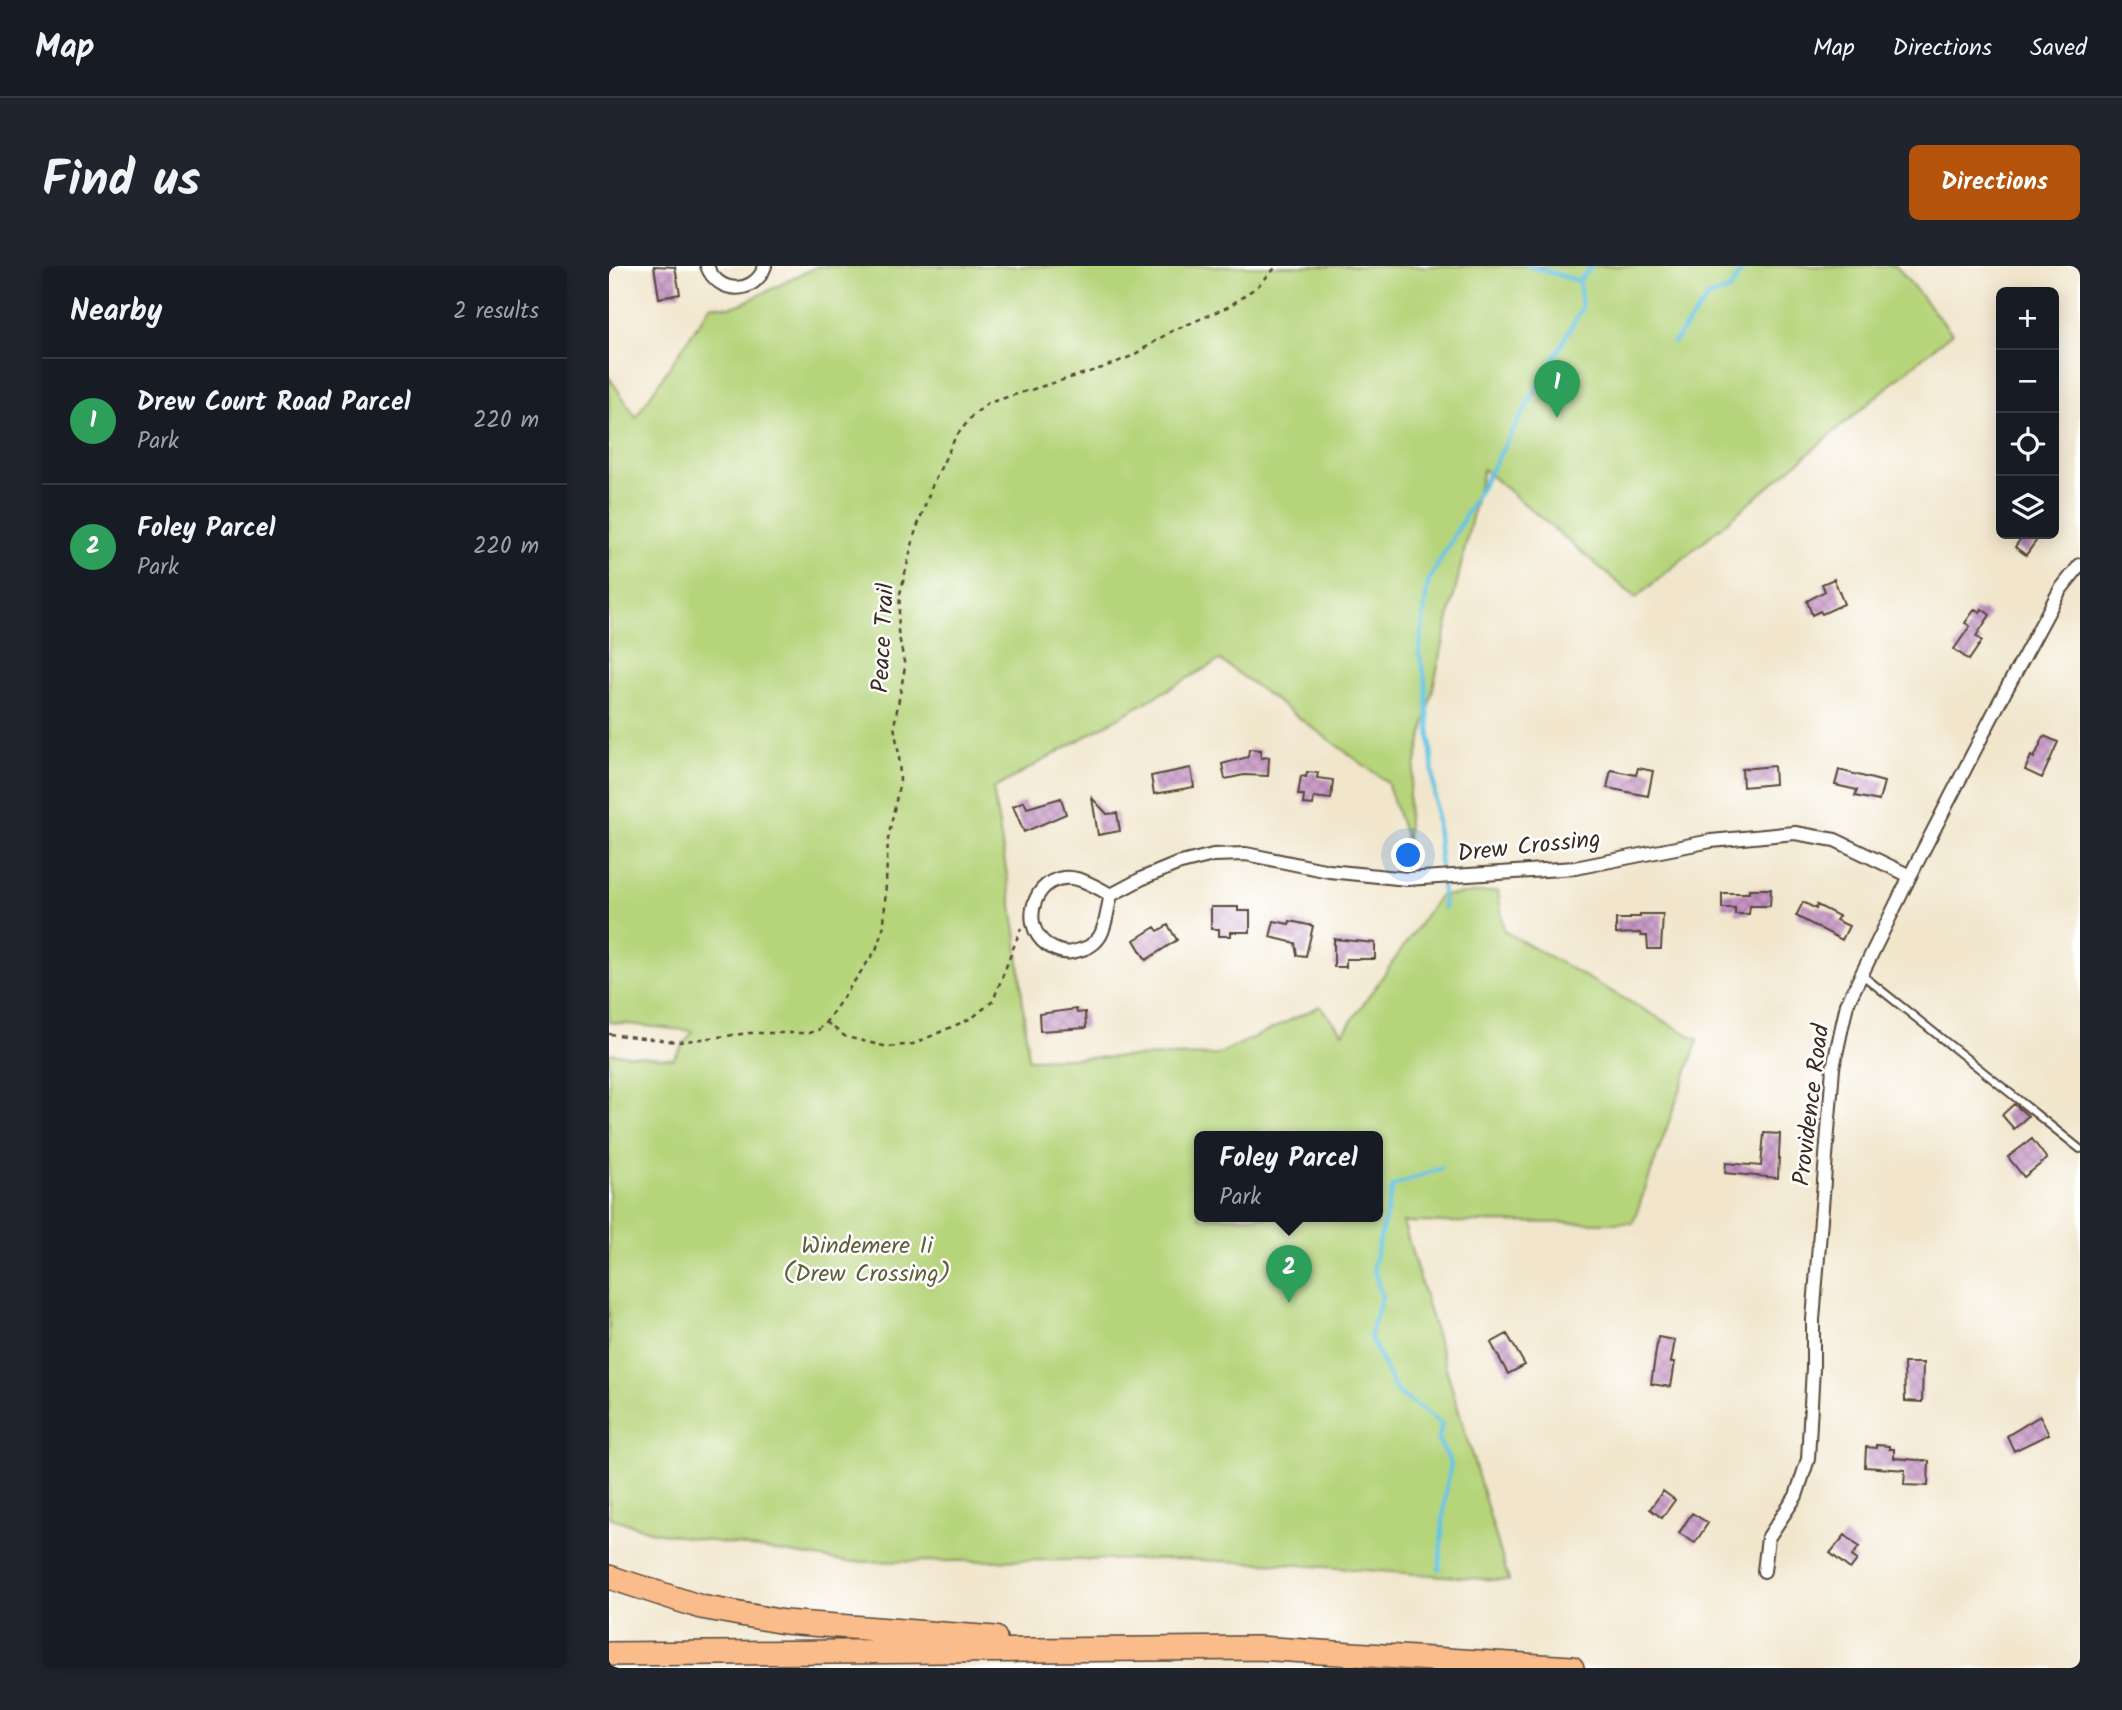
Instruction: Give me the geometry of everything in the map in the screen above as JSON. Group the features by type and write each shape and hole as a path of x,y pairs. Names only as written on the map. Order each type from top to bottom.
{"highway":[{"path":"609,1577 701,1607 784,1622 1120,1650"},
{"path":"609,1654 1258,1647 1572,1668"}],"street":[{"path":"707,266 717,282 736,288 754,283 765,266"},
{"name":"Providence Road","path":"1764,1572 1768,1538 1796,1496 1808,1460 1813,1368 1812,1320 1833,1068 1847,1004 1910,876 2032,642 2060,590 2080,565"},
{"name":"Drew Crossing","path":"1111,895 1177,864 1213,855 1247,854 1329,871 1406,879 1575,868 1711,841 1795,833 1835,840 1910,876"},
{"path":"1059,878 1074,878 1111,895 1106,909 1105,927 1098,939 1088,948 1068,953 1054,950 1041,940 1032,923 1032,910 1039,892 1059,878"}],"lane":[{"path":"1861,974 2080,1149"}],"path":[{"name":"Peace Trail","path":"826,1023 876,950 884,925 888,839 900,781 894,726 905,667 898,631 900,594 915,533 932,486 955,438 972,416 988,403 1102,369 1132,355 1170,332 1228,307 1258,286 1276,266"},
{"path":"609,1034 678,1042 750,1033 809,1032 818,1030 826,1023 846,1037 888,1047 913,1044 972,1018 993,1001 1019,933 1032,910"}],"green space":[{"name":"Windemere Ii (Drew Crossing)","path":"818,266 1896,266 1952,333 1636,598 1483,469 1409,793 1407,842 1387,782 1220,660 993,789 1016,931 1028,1059 1217,1055 1320,1006 1343,1033 1439,896 1498,891 1504,931 1698,1040 1633,1223 1403,1222 1509,1581 1285,1564 1178,1559 848,1562 653,1532 609,1517 609,1053 673,1059 693,1031 609,1022 609,377 636,417 711,305 730,307"}],"building":[{"path":"654,266 675,267 680,294 659,298"},
{"path":"2021,539 2037,539 2026,555 2015,547"},
{"path":"1834,579 1844,604 1822,614 1820,611 1812,615 1807,601 1825,591 1822,584"},
{"path":"1975,609 1980,612 1982,609 1990,615 1976,636 1982,641 1969,660 1954,649 1970,626 1965,623"},
{"path":"2044,736 2058,742 2042,778 2025,770"},
{"path":"1249,749 1261,750 1261,758 1269,757 1268,776 1244,775 1225,779 1222,764 1248,757"},
{"path":"1774,766 1775,784 1743,787 1742,769"},
{"path":"1191,768 1194,787 1154,794 1151,776"},
{"path":"1638,768 1653,771 1648,796 1607,788 1611,770 1636,775"},
{"path":"1839,770 1884,782 1879,801 1855,796 1857,790 1835,785"},
{"path":"1307,772 1318,773 1317,778 1333,780 1331,799 1314,797 1313,805 1303,804 1304,795 1298,795 1301,776 1306,777"},
{"path":"1061,798 1066,814 1024,832 1013,806 1024,801 1027,808"},
{"path":"1092,798 1107,814 1117,813 1120,831 1098,835"},
{"path":"1749,889 1771,889 1770,906 1750,906 1749,914 1735,914 1735,908 1722,908 1722,893 1749,893"},
{"path":"1803,902 1816,909 1817,905 1839,916 1836,920 1849,926 1842,940 1796,916"},
{"path":"1211,907 1238,907 1238,911 1250,911 1250,932 1231,932 1231,936 1219,936 1219,929 1211,929"},
{"path":"1640,914 1663,914 1661,949 1648,949 1647,936 1641,936 1640,933 1616,934 1616,919 1640,917"},
{"path":"1274,921 1313,926 1306,956 1297,955 1295,943 1270,937"},
{"path":"1168,925 1177,940 1146,960 1134,940 1155,927 1158,931"},
{"path":"1334,939 1375,943 1375,959 1346,959 1346,967 1334,967"},
{"path":"1076,1009 1077,1013 1085,1012 1086,1028 1040,1031 1039,1014"},
{"path":"2014,1104 2028,1116 2014,1129 2002,1115"},
{"path":"1764,1133 1780,1134 1778,1178 1725,1173 1726,1163 1761,1166"},
{"path":"2032,1139 2047,1159 2024,1177 2008,1157"},
{"path":"1507,1334 1525,1365 1508,1374 1491,1343"},
{"path":"1658,1337 1675,1340 1671,1362 1675,1362 1671,1387 1651,1384"},
{"path":"1904,1363 1923,1363 1922,1402 1905,1401"},
{"path":"2040,1416 2049,1434 2014,1451 2007,1436"},
{"path":"1876,1445 1894,1449 1894,1458 1929,1461 1928,1486 1904,1485 1905,1470 1865,1467 1866,1447 1876,1448"},
{"path":"1663,1491 1675,1500 1662,1518 1650,1509"},
{"path":"1692,1513 1708,1523 1695,1543 1679,1533"},
{"path":"1845,1535 1859,1547 1852,1556 1857,1560 1850,1569 1830,1553"}],"waterway":[{"path":"1529,266 1579,281"},
{"path":"1444,908 1425,678 1419,653 1428,582 1582,308 1579,281 1591,266"},
{"path":"1674,342 1708,297 1729,290 1745,266"},
{"path":"1439,1569 1445,1497 1451,1463 1438,1440 1442,1424 1396,1391 1370,1337 1382,1297 1373,1267 1393,1186 1441,1168"}],"place":[{"name":"Drew Court Road Parcel","path":"1557,418"},
{"name":"Foley Parcel","path":"1289,1303"}]}
